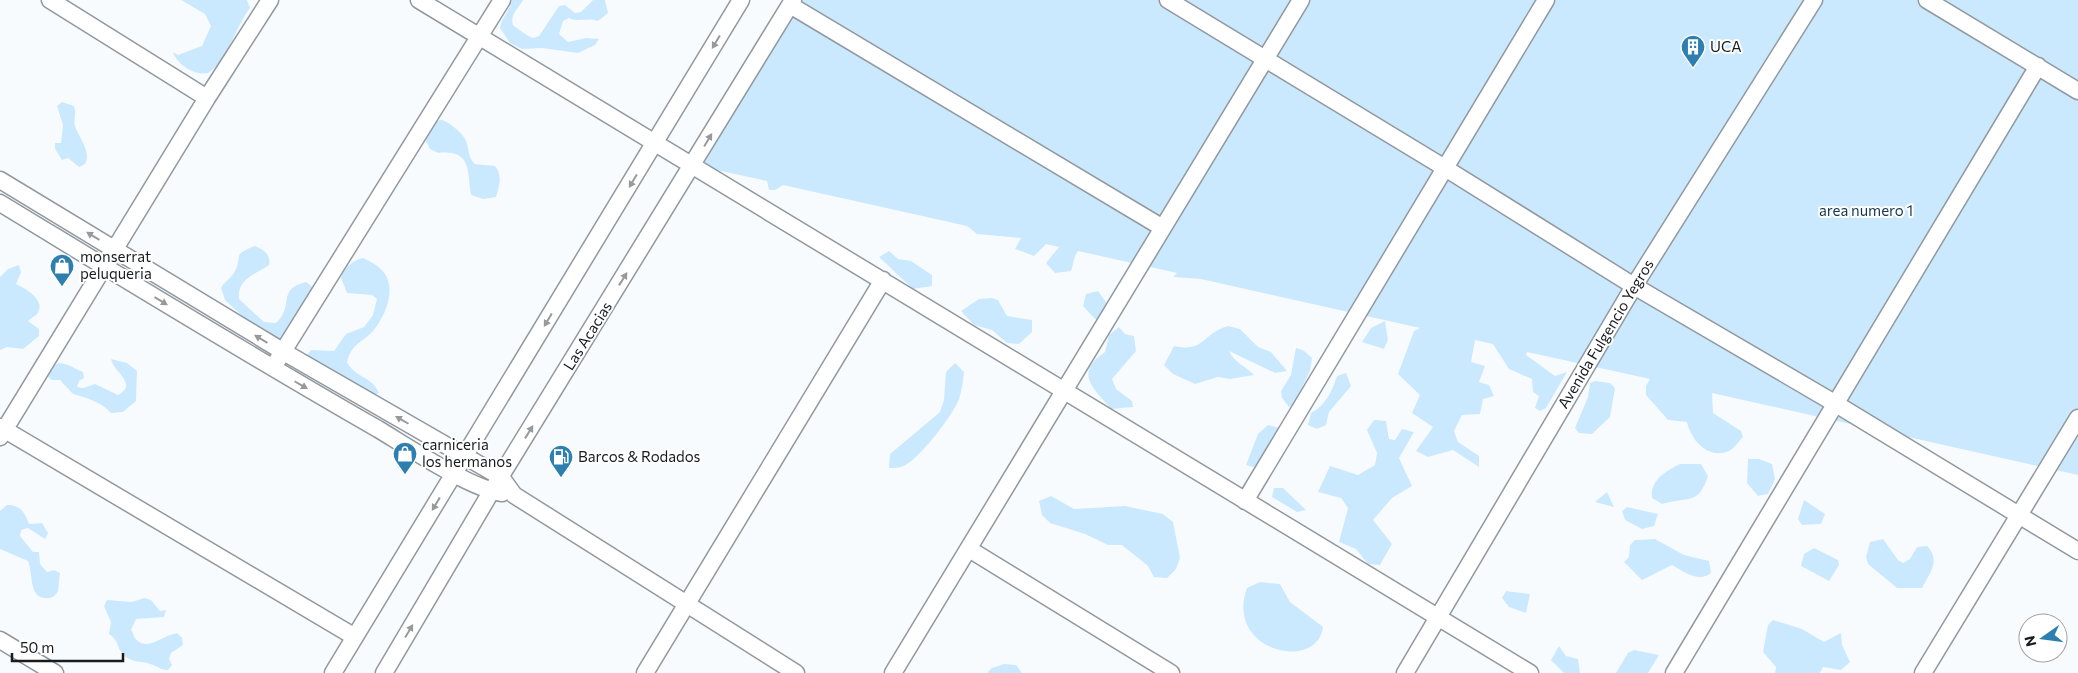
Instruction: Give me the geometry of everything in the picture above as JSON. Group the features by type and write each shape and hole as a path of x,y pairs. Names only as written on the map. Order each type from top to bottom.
{"street":[{"path":"50,0 207,98"},
{"path":"270,0 207,98 116,250 2,431 355,637"},
{"path":"419,0 1245,501 1439,616 1530,673"},
{"path":"271,368 283,352 502,0"},
{"path":"333,673 741,0"},
{"path":"1168,0 1445,168 1634,286 1836,404 2078,551"},
{"path":"893,673 1301,0"},
{"path":"1245,501 1546,0"},
{"name":"Avenida Fulgencio Yegros","path":"1405,673 1634,286 1814,0"},
{"path":"1926,0 2078,91"},
{"path":"791,2 1163,228"},
{"name":"Las Acacias","path":"384,673 491,492 693,165 791,2"},
{"path":"1674,673 2038,66"},
{"path":"0,180 283,352 501,477 514,495 687,606 796,673"},
{"path":"0,203 271,368 455,473 491,492 514,495"},
{"path":"645,673 883,280"},
{"path":"1923,673 2078,418"},
{"path":"969,549 1171,673"},
{"path":"0,640 55,673"}],"green space":[{"path":"181,0 247,0 250,8 221,61 208,73 198,73 182,65 173,52 178,55 202,46 211,26 205,14"},
{"path":"512,0 523,0 514,15 513,25 533,38 539,36 559,6 565,5 575,13 581,12 593,0 605,0 608,13 598,21 569,18 563,21 559,34 568,42 586,38 599,39 595,45 578,53 542,48 522,49 510,43 500,28"},
{"name":"area numero 1","path":"785,0 2078,0 2078,475 1712,393 1713,413 1741,431 1743,437 1731,450 1714,453 1702,447 1692,435 1687,422 1668,420 1646,395 1646,386 1650,379 1527,352 1526,355 1555,376 1567,372 1546,408 1540,411 1535,408 1539,396 1533,392 1532,379 1509,369 1493,344 1475,340 1471,362 1485,366 1479,382 1489,385 1494,396 1483,399 1480,414 1462,415 1454,431 1458,442 1479,456 1479,467 1453,450 1428,457 1416,451 1433,427 1412,413 1420,395 1398,374 1414,331 1420,328 1201,279 1173,277 1177,273 1078,251 1071,271 1055,273 1046,263 1059,247 1046,244 1034,256 1015,249 1021,238 977,234 967,226 783,185 775,190 769,190 767,181 693,165"},
{"path":"62,102 74,106 75,126 86,150 87,159 85,164 79,167 68,158 62,160 55,149 55,143 61,143 63,125 57,106"},
{"path":"442,120 462,135 475,164 495,166 500,177 496,197 483,199 471,195 468,170 462,158 457,154 438,153 430,149 424,137 436,121"},
{"path":"255,246 266,253 269,258 269,265 244,282 239,292 239,299 264,322 276,323 282,317 288,294 297,285 306,282 317,290 285,337 280,340 267,339 225,300 221,288 234,273 240,254"},
{"path":"889,251 898,259 911,261 932,275 932,286 913,289 879,257"},
{"path":"363,258 375,264 383,271 389,288 388,304 381,319 373,331 354,347 347,362 354,371 376,388 379,393 373,395 317,364 307,355 311,350 334,351 346,334 364,327 373,315 377,299 372,295 347,293 341,278 349,265"},
{"path":"19,265 21,272 16,284 34,295 39,304 37,314 28,321 39,329 39,336 23,349 7,347 0,350 0,277 8,269"},
{"path":"1098,291 1110,308 1096,320 1083,306 1086,294"},
{"path":"992,298 998,300 1007,316 1032,320 1032,332 1019,344 1007,343 992,330 974,325 961,311 979,299"},
{"path":"1385,321 1388,340 1384,349 1362,342 1371,328"},
{"path":"1228,326 1240,329 1258,347 1271,352 1287,371 1275,373 1229,351 1237,361 1254,375 1230,379 1218,377 1195,384 1173,374 1164,365 1174,346 1192,347 1198,345 1219,329"},
{"path":"1119,327 1125,334 1134,336 1136,351 1112,379 1116,389 1132,401 1133,407 1111,409 1093,387 1088,373 1090,367 1105,352 1109,335"},
{"path":"1296,348 1303,350 1312,358 1310,371 1294,404 1289,407 1282,398 1281,391 1291,375"},
{"path":"111,359 127,363 137,371 136,401 123,412 111,413 98,403 73,394 60,380 52,380 47,376 54,365 58,363 68,365 83,372 84,378 79,381 77,387 83,388 95,384 118,395 124,391 126,382"},
{"path":"955,363 964,372 959,399 950,416 925,448 908,464 897,468 889,468 890,454 940,412 944,400 946,372"},
{"path":"1346,373 1351,386 1329,412 1326,425 1317,429 1308,425 1311,413 1321,406 1328,397 1337,376"},
{"path":"1595,381 1610,383 1615,388 1610,417 1592,434 1579,433 1575,428 1588,397 1590,383"},
{"path":"1374,420 1386,421 1389,439 1395,440 1402,429 1414,432 1399,458 1412,486 1392,498 1373,520 1392,544 1380,565 1368,564 1356,549 1339,542 1348,508 1341,498 1318,492 1330,466 1358,475 1375,465 1377,453 1367,430"},
{"path":"1268,425 1280,428 1263,461 1253,467 1246,465 1258,434"},
{"path":"1748,459 1759,459 1772,464 1775,479 1768,494 1758,496 1747,483"},
{"path":"1680,464 1701,464 1708,476 1700,492 1691,498 1662,504 1652,498 1656,481 1664,473"},
{"path":"1274,488 1283,488 1306,510 1297,512 1272,497"},
{"path":"1607,492 1614,507 1595,502"},
{"path":"1051,496 1074,509 1125,506 1163,514 1173,522 1180,558 1176,569 1167,578 1154,577 1148,566 1122,545 1108,545 1085,534 1050,523 1042,515 1039,501"},
{"path":"1804,500 1825,514 1821,524 1802,525 1798,519"},
{"path":"7,505 16,506 22,510 29,524 42,523 48,533 45,539 28,528 21,530 20,536 33,552 39,552 40,564 47,572 54,570 60,573 58,591 51,598 40,597 36,594 32,584 28,561 0,549 0,511"},
{"path":"1627,507 1658,514 1654,526 1642,529 1625,520 1622,511"},
{"path":"1655,539 1684,555 1709,561 1711,573 1706,576 1697,577 1672,565 1642,580 1624,562 1629,557 1630,545 1635,540"},
{"path":"1883,539 1898,560 1903,563 1910,559 1917,547 1927,546 1931,551 1934,561 1933,567 1922,588 1897,588 1868,564 1866,557 1870,542"},
{"path":"1814,548 1838,560 1839,565 1829,581 1801,566 1804,554"},
{"path":"1260,582 1280,584 1290,602 1323,627 1317,641 1305,649 1290,651 1274,648 1259,640 1248,627 1243,610 1247,588"},
{"path":"1506,591 1530,594 1526,613 1509,607 1502,598"},
{"path":"144,598 151,600 160,611 166,610 164,617 136,619 131,630 135,638 139,642 149,644 177,633 182,638 183,645 171,653 169,659 172,665 168,670 129,659 122,653 116,641 109,634 111,622 104,606 107,600 132,602"},
{"path":"1773,620 1802,629 1824,642 1841,633 1842,645 1850,662 1841,670 1823,667 1820,673 1775,673 1776,667 1763,652 1768,625"},
{"path":"1559,646 1566,656 1578,659 1580,673 1564,673 1551,660"},
{"path":"1634,650 1659,655 1648,673 1616,673 1628,653"},
{"path":"1004,664 1016,665 1022,673 987,673 992,668"}],"place":[{"name":"UCA","path":"1693,68"},
{"name":"monserrat peluqueria","path":"62,287"},
{"name":"carniceria los hermanos","path":"405,475"},
{"name":"Barcos & Rodados","path":"561,478"}]}
